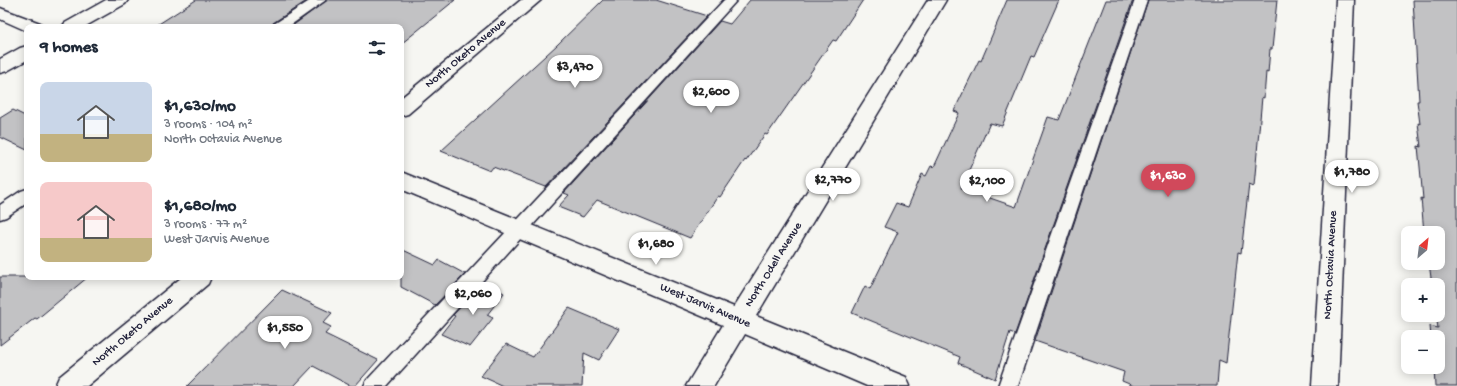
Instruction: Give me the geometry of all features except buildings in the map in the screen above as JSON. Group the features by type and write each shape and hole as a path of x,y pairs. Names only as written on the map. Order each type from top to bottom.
{"street":[{"path":"76,24 119,0"},
{"name":"North Oketo Avenue","path":"404,107 532,0"},
{"name":"North Odell Avenue","path":"699,386 937,0"},
{"name":"North Octavia Avenue","path":"1325,386 1345,0"},
{"path":"0,13 27,24"},
{"path":"0,67 24,54"},
{"name":"West Jarvis Avenue","path":"404,181 898,386"},
{"name":"North Oketo Avenue","path":"68,386 194,280"}],"lane":[{"path":"284,24 320,0"},
{"path":"374,386 731,0"},
{"path":"1008,386 1141,0"},
{"path":"0,213 24,197"}]}
